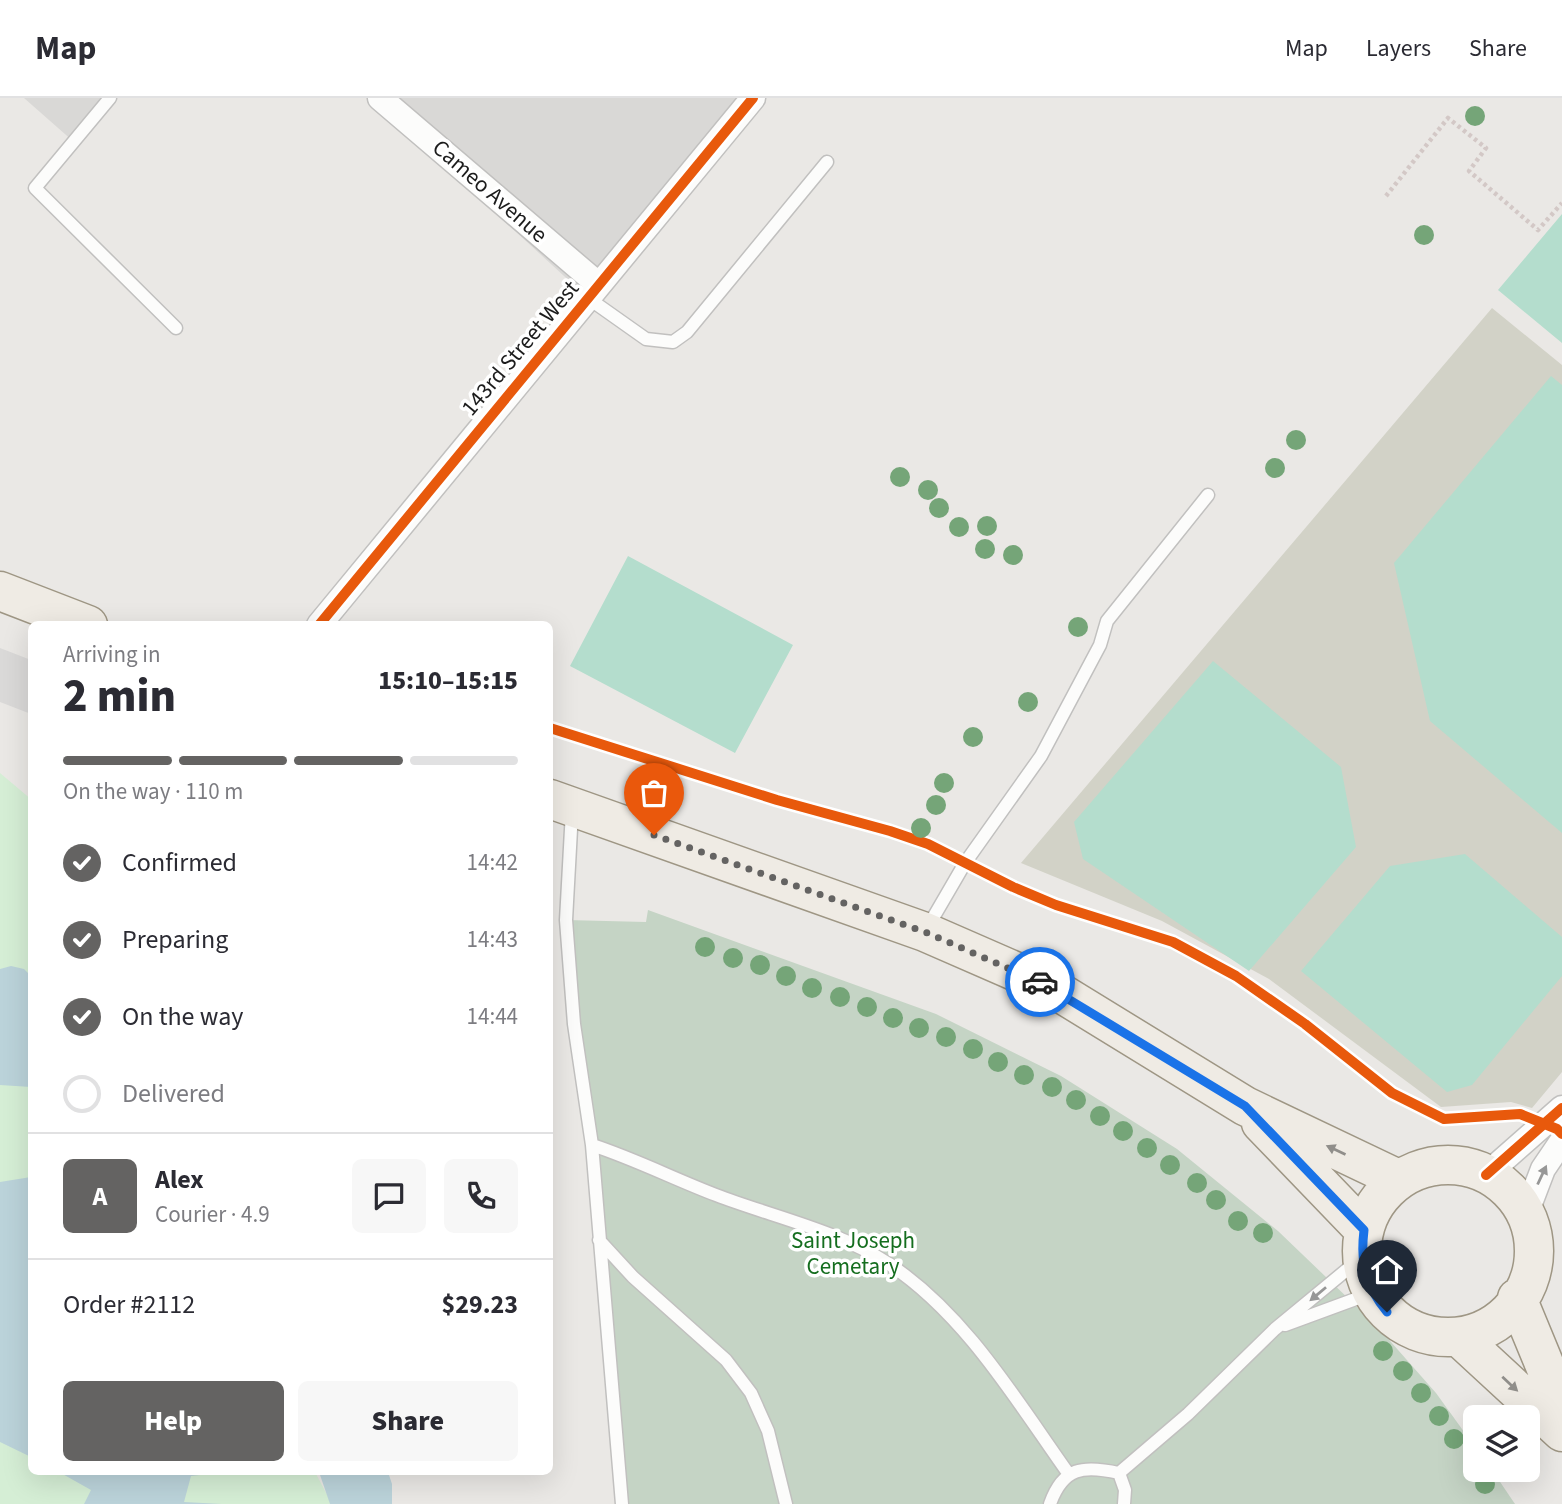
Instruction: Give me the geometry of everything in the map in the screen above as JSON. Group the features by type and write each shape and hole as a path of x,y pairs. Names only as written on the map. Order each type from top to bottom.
{"main road":[{"path":"0,591 78,621"},
{"path":"561,803 925,932 1051,987 1245,1106 1398,1179"},
{"path":"1245,1106 1366,1261 1387,1312 1409,1329 1432,1336 1460,1338 1502,1320 1530,1279 1536,1258 1527,1210 1504,1185 1471,1166 1440,1165 1398,1179 1373,1208 1366,1261"},
{"path":"1517,1298 1562,1407"},
{"path":"1460,1338 1562,1432"}],"street":[{"name":"Cameo Avenue","path":"380,98 594,291"},
{"name":"143rd Street West","path":"322,621 753,98"},
{"path":"1486,1175 1562,1108"},
{"path":"1527,1210 1543,1169 1562,1141"}],"lane":[{"path":"110,98 36,188 176,328"},
{"path":"594,291 646,339 673,342 687,332 827,162"},
{"path":"925,932 965,863 1041,756 1100,645 1107,621 1208,495"},
{"path":"561,803 574,1024 592,1145 622,1504"},
{"path":"592,1145 628,1156 714,1194 841,1238 889,1264 939,1306 993,1368 1068,1473"},
{"path":"599,1240 633,1277 726,1360 751,1393 768,1431 786,1504"},
{"path":"1119,1473 1188,1414 1275,1329 1366,1261"},
{"path":"1275,1329 1366,1261"},
{"path":"1050,1504 1056,1489 1068,1473 1094,1468 1119,1473"},
{"path":"1119,1473 1125,1490 1124,1504"}],"path":[{"path":"1386,196 1448,118 1486,148 1469,171 1538,230 1562,203"}],"shaded area":[{"path":"24,98 110,98 74,142"},
{"path":"370,98 753,98 588,298"},
{"path":"1492,308 1562,365 1562,1072 1532,1108 1511,1102 1441,1107 1269,979 1162,921 1021,863"},
{"path":"0,648 28,659 28,713 0,702"}],"green space":[{"path":"1562,214 1562,343 1498,290"},
{"path":"1551,376 1562,385 1562,833 1430,721 1394,563"},
{"path":"628,556 793,645 735,753 570,666"},
{"path":"1213,661 1341,767 1356,847 1249,971 1083,859 1074,822"},
{"path":"0,773 28,797 28,1475 317,1475 332,1504 0,1504"},
{"path":"1465,854 1562,937 1562,976 1472,1085 1447,1092 1301,971 1390,866"},
{"name":"Saint Joseph Cemetary","path":"648,910 936,1014 1061,1076 1177,1149 1278,1231 1376,1325 1436,1393 1463,1430 1463,1482 1500,1482 1515,1504 622,1504 566,920 646,922"}],"water":[{"path":"11,966 24,969 28,973 28,1087 0,1085 0,969"},
{"path":"28,1178 28,1456 0,1442 0,1182"},
{"path":"64,1475 200,1475 191,1476 184,1502 222,1504 84,1504 91,1490"},
{"path":"320,1475 389,1475 392,1504 330,1504"}],"cycle path":[{"path":"322,621 753,98"},
{"path":"553,729 777,800 928,844 1013,887 1056,905 1173,942 1236,976 1305,1024 1392,1093 1444,1119 1520,1114 1557,1129 1562,1134"},
{"path":"1486,1175 1562,1108"}],"way so far":[{"path":"654,835 925,932 1040,982"}],"route":[{"path":"1040,982 1245,1106 1364,1230 1361,1258 1366,1277 1372,1293 1387,1312"}]}
